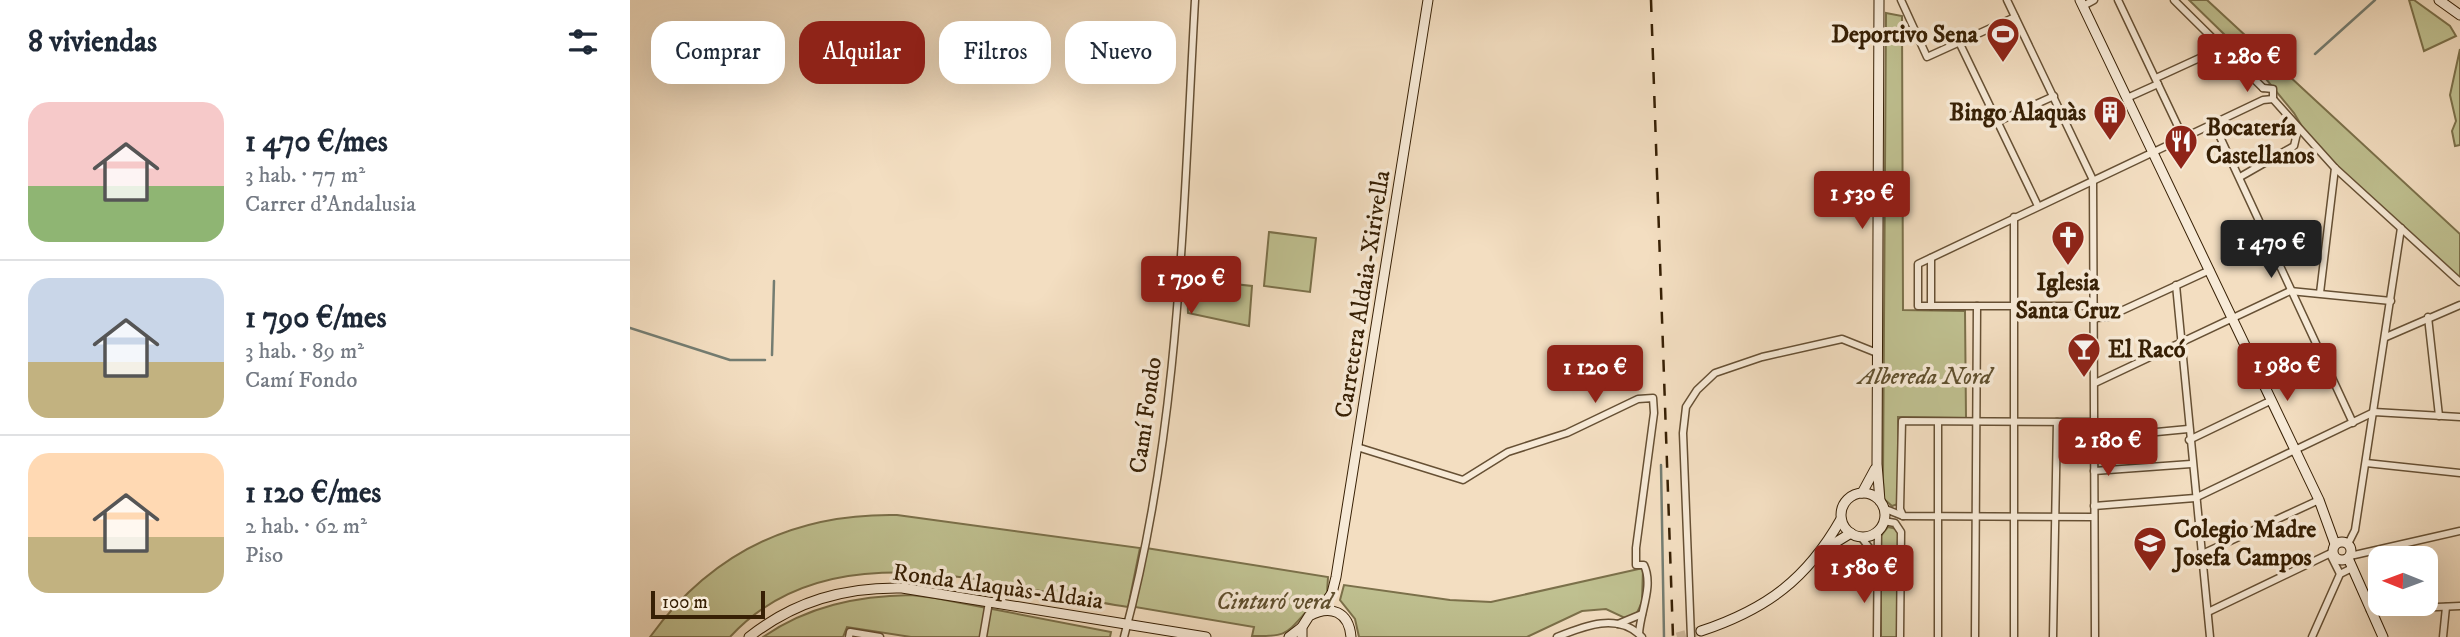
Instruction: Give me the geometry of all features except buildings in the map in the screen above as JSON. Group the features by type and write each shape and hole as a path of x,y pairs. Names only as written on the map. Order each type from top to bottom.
{"street":[{"name":"Camí Fondo","path":"1124,637 1163,440 1172,371 1195,0"},
{"name":"Carretera Aldaia-Xirivella","path":"1289,637 1302,632 1309,615 1321,609 1332,593 1428,0"},
{"path":"1877,637 1881,526 1877,464 1879,0"},
{"path":"1901,0 1927,57 2015,17"},
{"path":"2007,0 2093,180 2096,318 2095,637"},
{"path":"2094,0 2081,3 2319,500 2340,574"},
{"path":"2118,0 2183,137"},
{"path":"2174,0 2263,88 2273,89 2273,99 2335,168 2460,282"},
{"path":"2438,0 2460,15"},
{"path":"1960,44 2038,206"},
{"path":"2127,98 2204,56 2220,44"},
{"path":"2263,88 2260,94 2263,100"},
{"path":"1997,122 2053,96"},
{"path":"2095,306 1918,306 1918,264 2152,151 2263,100 2273,99"},
{"path":"2214,124 2241,177 2290,291 2353,423"},
{"path":"2241,177 2294,146 2298,129"},
{"path":"2320,293 2335,168"},
{"path":"2014,217 2014,637"},
{"path":"2368,606 2350,569 2348,544 2355,530 2375,412 2401,228"},
{"path":"1931,258 1931,306"},
{"path":"2096,318 2108,317 2210,270"},
{"path":"2176,285 2210,637"},
{"path":"2095,383 2180,346 2290,291 2391,301"},
{"path":"2386,337 2460,305"},
{"path":"1975,637 1977,306"},
{"path":"2428,317 2439,415"},
{"path":"1691,637 1683,433 1686,407 1697,390 1715,373 1842,339 1877,353"},
{"path":"1357,447 1463,480 1508,452 1567,433 1638,399 1653,398 1654,413 1636,548 1636,565 1644,565 1647,571 1641,635 1610,621 1587,625 1557,637"},
{"path":"2189,440 2270,401"},
{"path":"2094,506 2195,498 2375,412 2460,417"},
{"path":"1903,516 1900,509 1902,421 2094,422"},
{"path":"1938,422 1938,637"},
{"path":"2053,637 2053,517 2057,422"},
{"path":"2094,438 2188,429"},
{"path":"2366,463 2460,473"},
{"path":"1824,550 1841,519 1844,504 1849,498 1862,493 1872,480 1877,464"},
{"path":"2094,471 2192,464"},
{"path":"1862,493 1903,516 2094,517"},
{"path":"2202,554 2319,500"},
{"path":"1841,519 1851,533 1861,537 1871,550 1878,574"},
{"path":"1861,537 1881,526 1895,523 1901,532 1900,637"},
{"path":"2333,550 2339,560 2460,531"},
{"path":"1701,631 1731,621 1779,594 1824,550 1851,533"},
{"path":"2208,612 2348,544"},
{"path":"2312,637 2340,574 2350,569"},
{"name":"Ronda Alaquàs-Aldaia","path":"749,637 796,607 832,594 871,588 902,589 1206,637"},
{"name":"Carretera Aldaia-Xirivella","path":"1332,593 1339,612 1350,624 1351,637"},
{"path":"983,637 989,602"},
{"path":"2438,607 2460,606"},
{"path":"2443,637 2446,607"},
{"path":"1321,609 1339,612"},
{"path":"1617,624 1643,614"},
{"path":"2373,616 2383,637"},
{"path":"850,634 880,637"}],"green space":[{"path":"2189,0 2207,0 2460,234 2460,282 2313,145 2294,113 2266,79 2265,74"},
{"path":"2409,0 2414,0 2450,26 2456,36 2424,51"},
{"name":"Albereda Nord","path":"1886,13 1902,16 1903,310 1965,311 1966,418 1898,417 1899,498 1898,504 1892,506 1884,499 1883,478"},
{"path":"2460,49 2460,145 2455,146 2452,131 2456,121 2450,95"},
{"path":"1269,232 1316,238 1310,292 1264,286"},
{"path":"1187,279 1252,286 1249,326 1188,313"},
{"path":"897,515 1140,548 1128,607 973,579 920,573 867,574 817,583 771,603 730,637 650,637 700,582 728,561 758,544 824,521 859,516"},
{"path":"1888,527 1897,529 1899,533 1897,637 1881,637 1881,536"},
{"name":"Cinturó verd","path":"1146,548 1328,577 1327,593 1290,629 1272,636 1252,636 1254,627 1135,607"},
{"name":"Cinturó verd","path":"1643,568 1642,602 1636,615 1627,619 1606,609 1582,611 1527,637 1359,637 1355,619 1340,600 1344,585 1450,600 1491,602"},
{"path":"911,595 1111,632 1110,637 911,637 847,627 843,637 763,637 815,610 871,598"}],"waterway":[{"path":"2315,54 2375,0"},
{"path":"772,355 774,281"},
{"path":"630,328 730,360 765,360"},
{"path":"1661,465 1664,637"}],"tunnel":[{"path":"1677,637 1699,631"}],"railway":[{"path":"1651,0 1673,637"}],"place":[{"name":"Deportivo Sena","path":"2003,64"},
{"name":"Bingo Alaquàs","path":"2110,142"},
{"name":"Bocatería Castellanos","path":"2181,171"},
{"name":"Iglesia Santa Cruz","path":"2068,267"},
{"name":"El Racó","path":"2084,379"},
{"name":"Colegio Madre Josefa Campos","path":"2150,573"}]}
